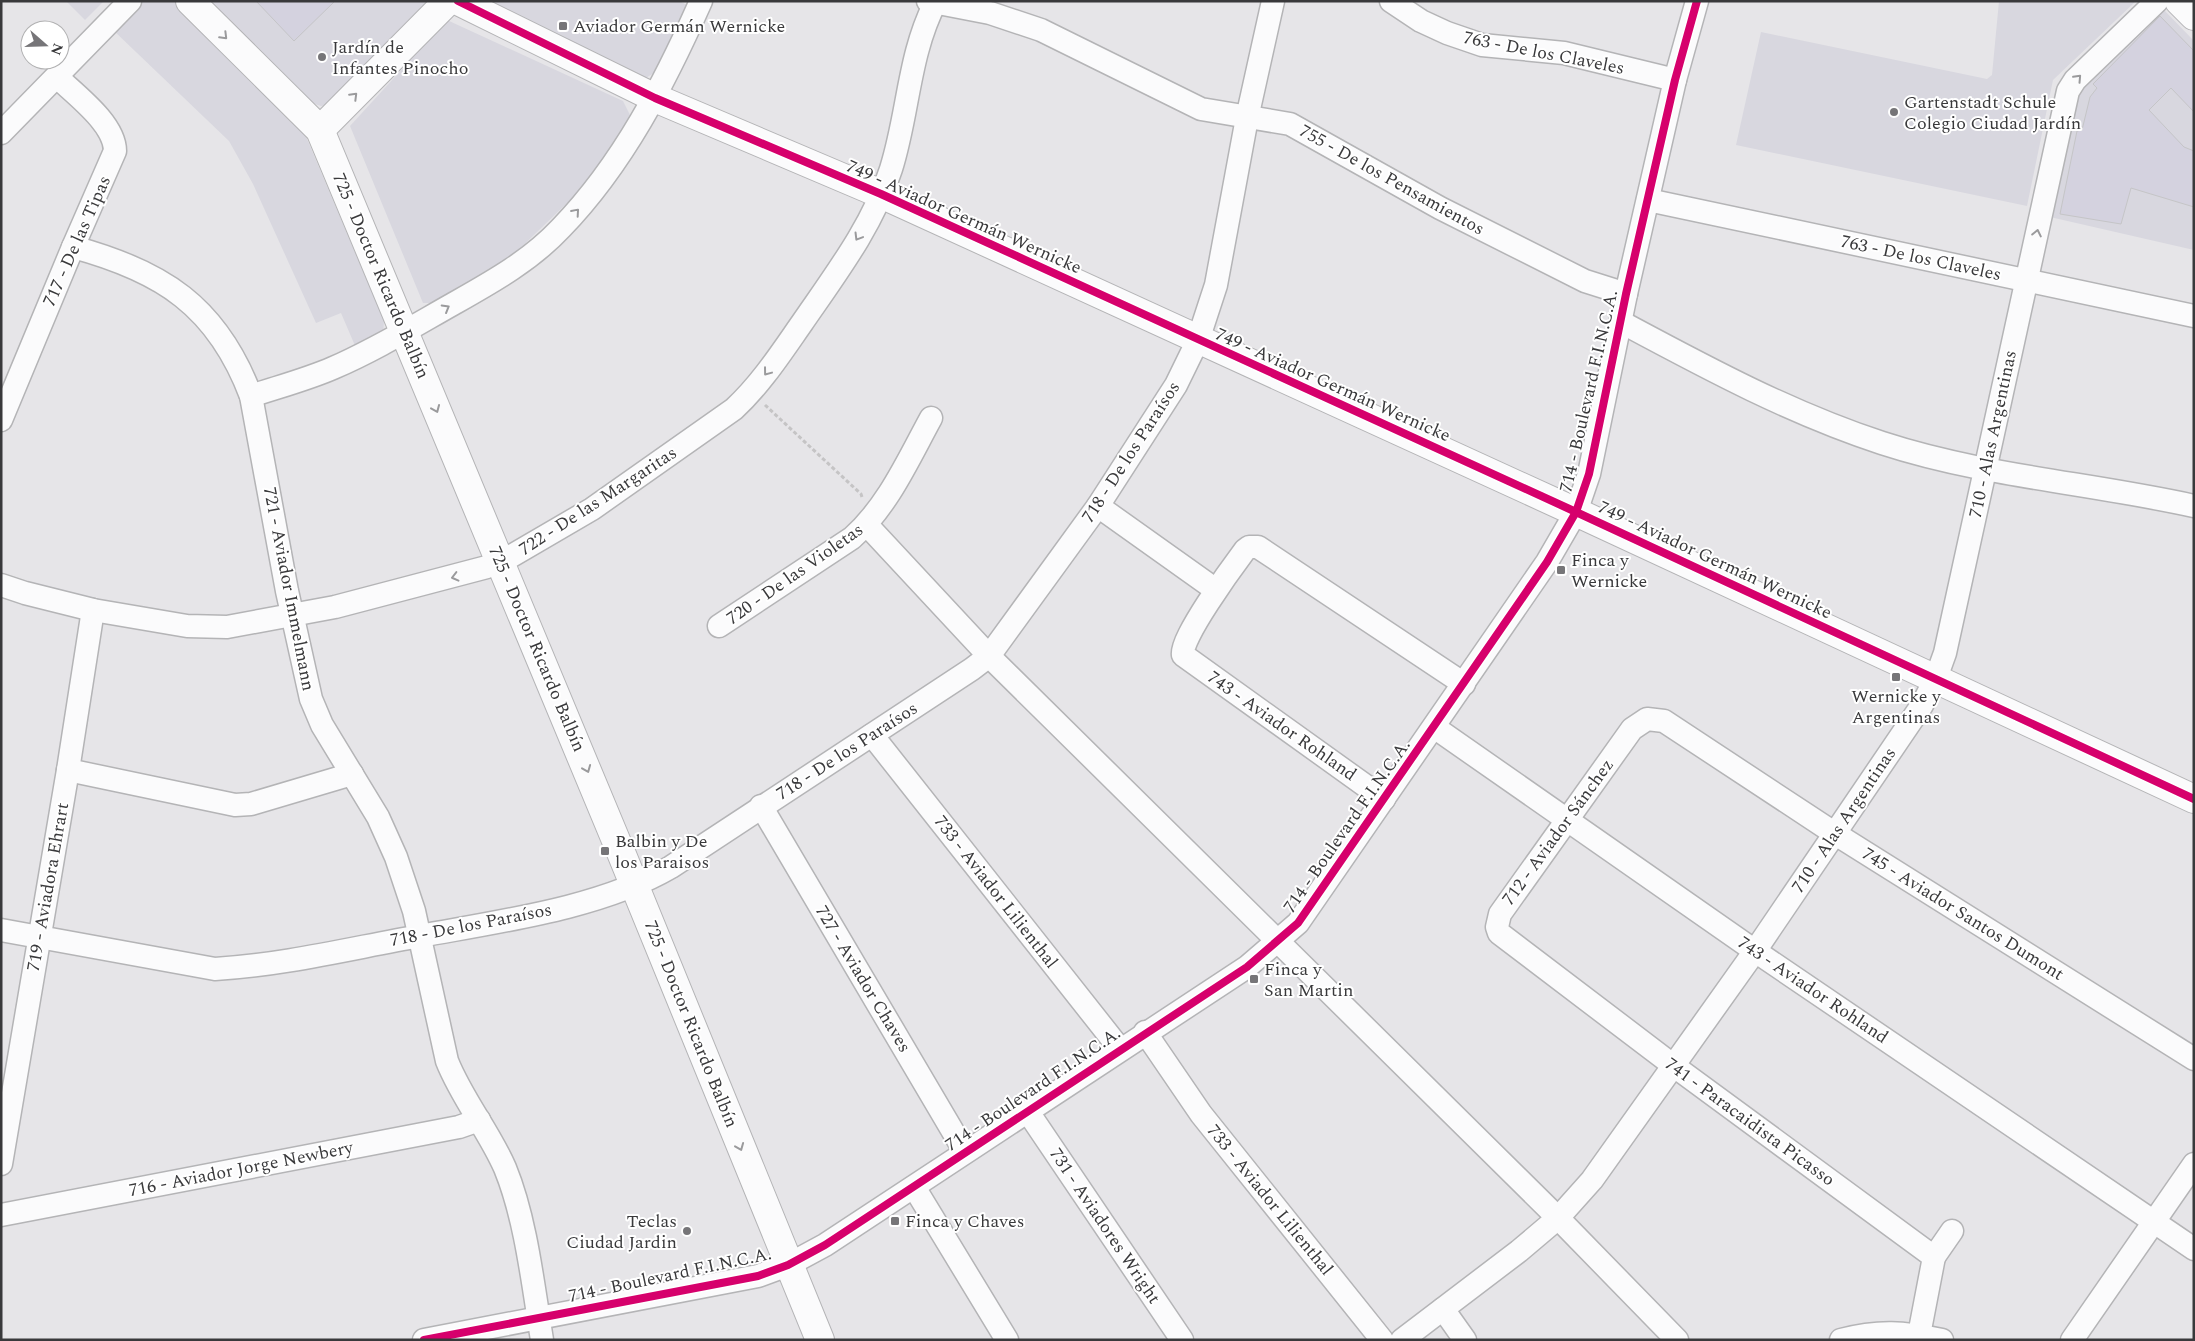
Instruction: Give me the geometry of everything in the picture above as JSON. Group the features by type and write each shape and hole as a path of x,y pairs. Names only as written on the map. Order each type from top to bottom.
{"street":[{"path":"1,134 130,1"},
{"name":"725 - Doctor Ricardo Balbín","path":"190,1 320,130 501,562 820,1340"},
{"path":"320,130 448,1"},
{"name":"749 - Aviador Germán Wernicke","path":"458,1 655,98 881,194 1576,512 2194,799"},
{"path":"251,396 332,368 404,332 512,271 561,229 605,176 655,98 701,1"},
{"name":"718 - De los Paraísos","path":"1,930 215,969 241,968 337,952 588,901 634,886 671,866 989,656 1098,506 1176,385 1198,340 1216,285 1247,118 1273,1"},
{"name":"763 - De los Claveles","path":"1391,1 1430,25 1482,45 1564,53 1675,80"},
{"name":"714 - Boulevard F.I.N.C.A.","path":"424,1340 539,1316 758,1276 788,1265 825,1245 1247,966 1298,923 1547,562 1576,512 1589,474 1626,294 1675,80 1697,1"},
{"name":"710 - Alas Argentinas","path":"1402,1340 1519,1251 1558,1218 1592,1180 1755,950 1913,719 1936,678 1947,644 2068,91 2075,80 2157,1"},
{"path":"2179,1 2194,16"},
{"name":"755 - De los Pensamientos","path":"933,2 990,13 1041,30 1201,109 1274,121 1298,128 1440,208 1585,281 1626,294"},
{"name":"722 - De las Margaritas","path":"1,585 92,610 210,627 227,627 335,607 453,578 501,562 592,509 734,409 752,393 829,284 881,194 898,144 917,44 933,2"},
{"name":"717 - De las Tipas","path":"1,420 73,246 111,163 115,140 109,129 57,77"},
{"name":"763 - De los Claveles","path":"1648,200 2194,316"},
{"name":"721 - Aviador Immelmann","path":"73,246 111,257 150,274 175,290 216,329 232,354 251,396 292,615 311,698 322,726 378,817 396,857 414,910 447,1061 511,1184 539,1316 542,1340"},
{"path":"1621,322 1763,396 1818,420 1883,443 1984,469 2194,506"},
{"name":"720 - De las Violetas","path":"719,626 852,538 867,525 882,506 931,418"},
{"path":"1098,506 1216,590 1245,550 1254,546 1263,549 1464,684"},
{"path":"867,525 989,656 1558,1218 1677,1340"},
{"name":"743 - Aviador Rohland","path":"1216,590 1184,643 1182,652 1186,658 1384,799"},
{"name":"719 - Aviadora Ehrart","path":"1,1164 68,770 92,610"},
{"name":"745 - Aviador Santos Dumont","path":"1632,729 1646,719 1664,721 1834,834 2194,1058"},
{"name":"743 - Aviador Rohland","path":"1434,727 1566,821 2194,1249"},
{"name":"712 - Aviador Sánchez","path":"1503,938 1496,927 1500,914 1632,729"},
{"name":"733 - Aviador Lilienthal","path":"872,735 1120,1049"},
{"path":"68,770 236,805 251,804 352,774"},
{"name":"727 - Aviador Chaves","path":"761,806 965,1152"},
{"name":"741 - Paracaidista Picasso","path":"1503,938 1934,1257"},
{"name":"733 - Aviador Lilienthal","path":"1145,1032 1201,1114 1382,1340"},
{"name":"731 - Aviadores Wright","path":"1028,1112 1182,1340"},
{"name":"716 - Aviador Jorge Newbery","path":"1,1215 459,1127 479,1120"},
{"path":"2072,1340 2194,1164"},
{"path":"914,1187 1007,1340"},
{"path":"1919,1335 1934,1257 1952,1231"},
{"path":"1442,1308 1465,1340"},
{"path":"1841,1340 1872,1332 1919,1335 1942,1340"}],"path":[{"path":"752,393 861,494 867,525"}],"shaded area":[{"path":"66,1 104,1 85,20"},
{"path":"143,1 183,1 299,120 384,321 383,335 356,348 341,313 316,323 253,184 229,141 113,30"},
{"name":"Jardín de Infantes Pinocho","path":"206,1 430,1 335,104 321,106 309,102"},
{"path":"472,1 679,1 689,6 657,71 641,81"},
{"name":"Gartenstadt Schule Colegio Ciudad Jardín","path":"1999,1 2136,1 2053,80 2027,206 1736,145 1761,32 1987,79 1992,75"},
{"path":"2161,7 2194,41 2194,250 2050,217 2069,127 2082,86"},
{"path":"447,20 623,101 630,115 625,130 595,176 505,263 438,303 423,303 350,126"}],"building":[{"path":"256,1 335,1 294,41"},
{"path":"2160,16 2194,51 2194,112 2171,88 2149,110 2184,147 2194,151 2194,207 2131,188 2121,224 2060,214 2077,131 2082,130 2090,97 2097,88 2093,84"}],"cycle path":[{"path":"458,1 655,98 881,194 1576,512 2194,799"},
{"path":"424,1340 758,1276 788,1265 825,1245 1247,967 1298,923 1547,562 1576,512 1589,474 1626,294 1675,80 1697,1"}],"place":[{"name":"Aviador Germán Wernicke","path":"563,26"},
{"name":"Jardín de Infantes Pinocho","path":"322,57"},
{"name":"Gartenstadt Schule Colegio Ciudad Jardín","path":"1894,112"},
{"name":"Finca y Wernicke","path":"1561,570"},
{"name":"Wernicke y Argentinas","path":"1896,677"},
{"name":"Balbin y De los Paraisos","path":"605,851"},
{"name":"Finca y San Martin","path":"1254,979"},
{"name":"Finca y Chaves","path":"895,1221"},
{"name":"Teclas Ciudad Jardin","path":"687,1231"}]}
